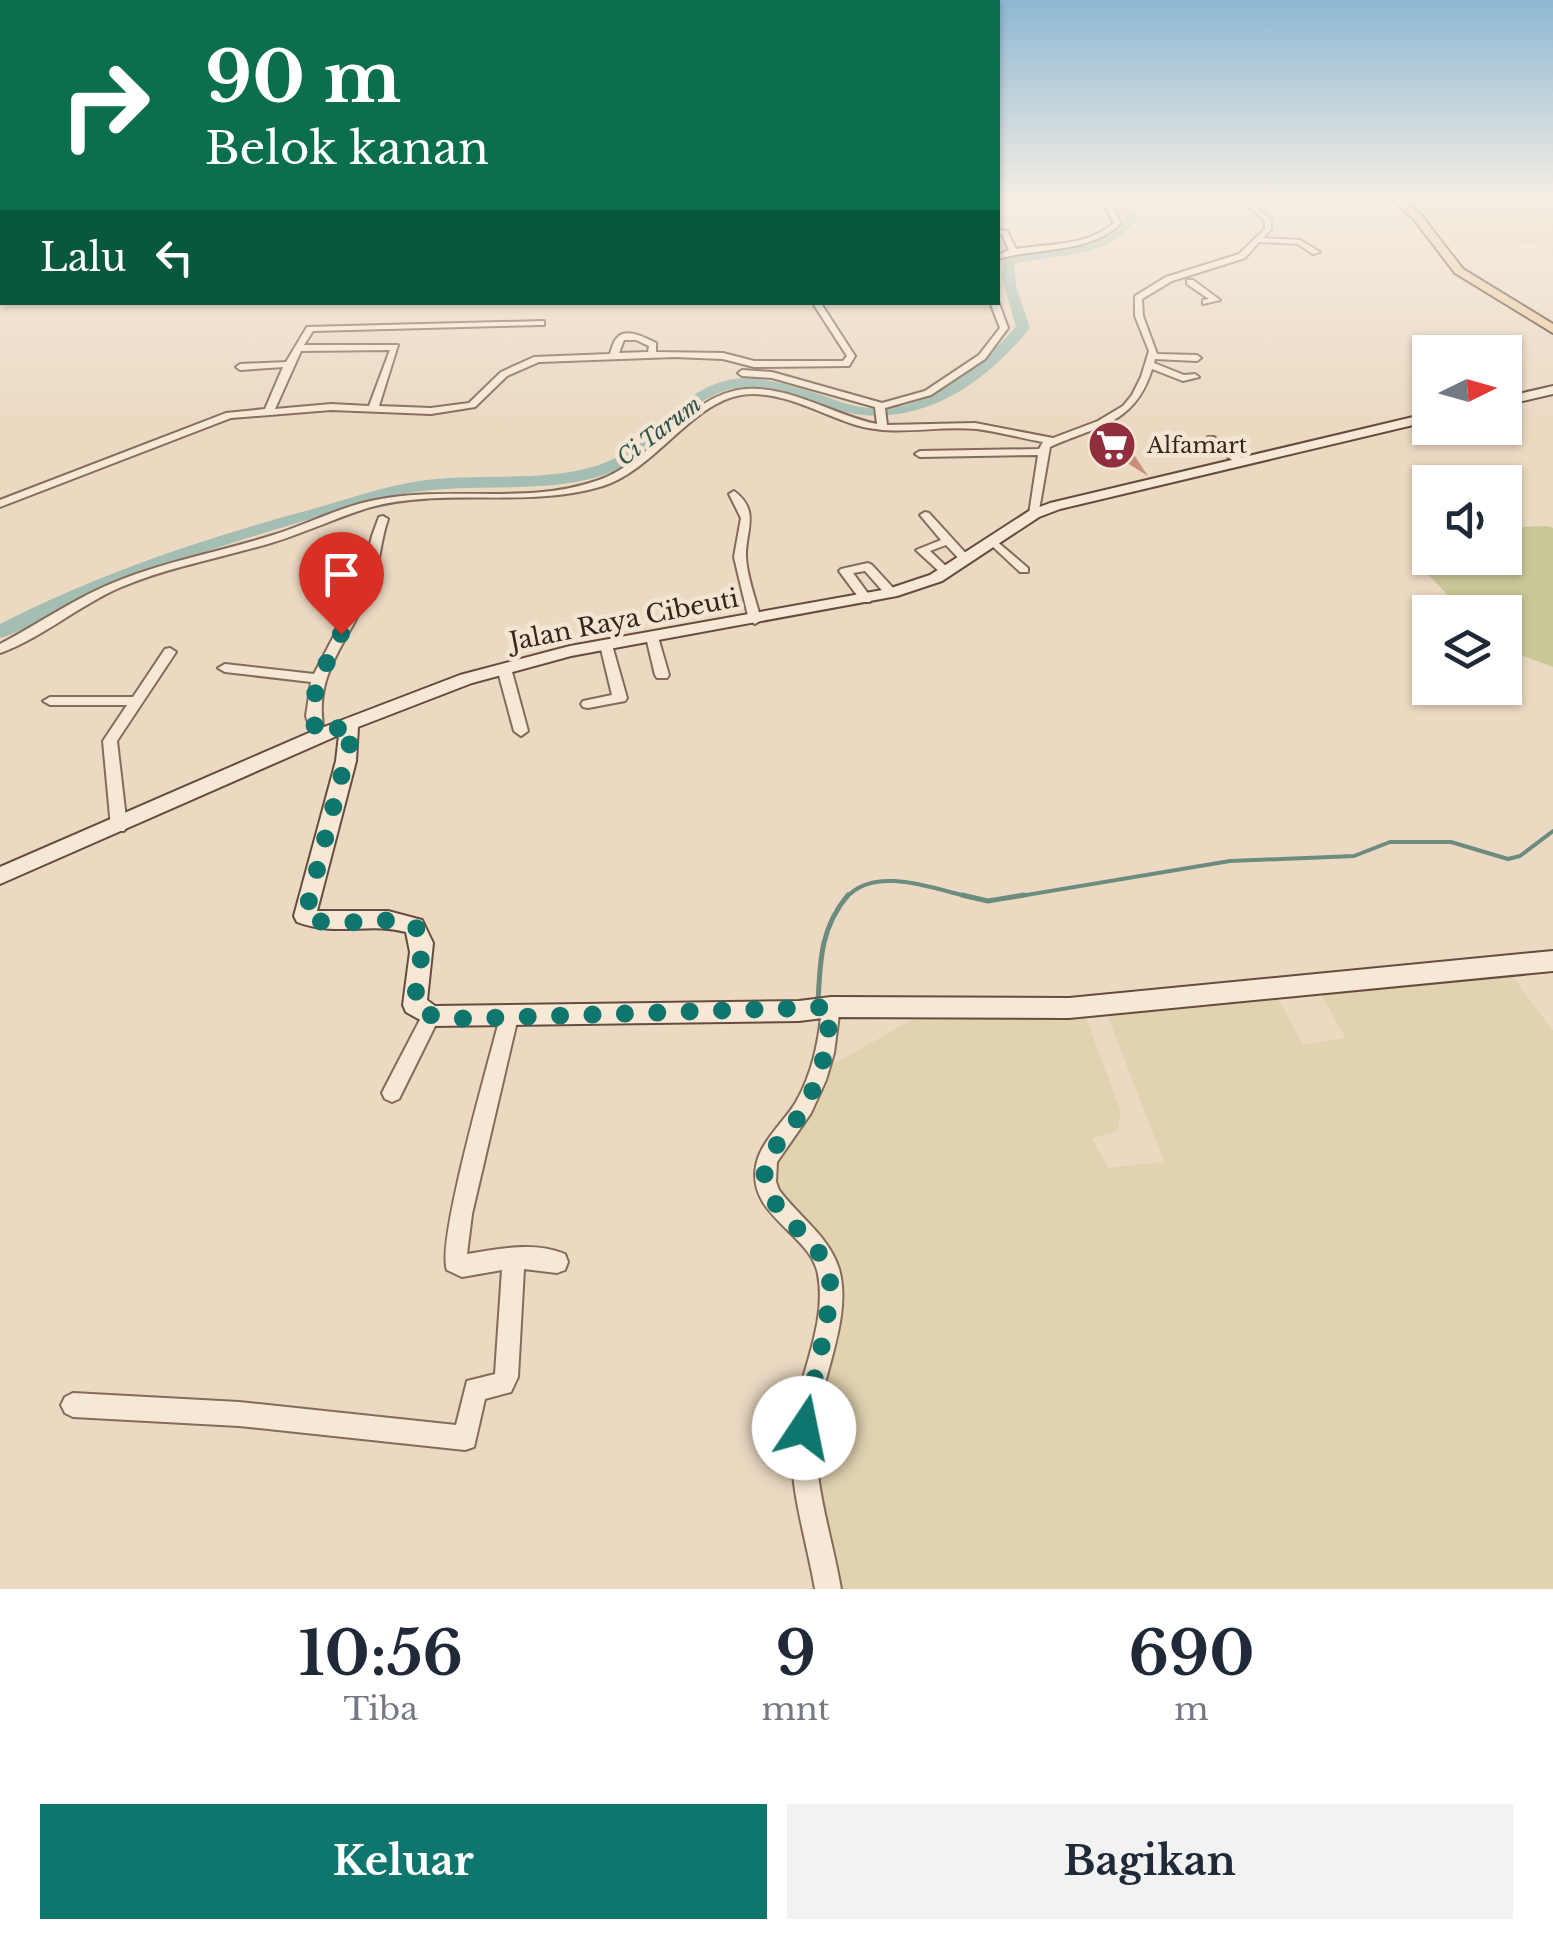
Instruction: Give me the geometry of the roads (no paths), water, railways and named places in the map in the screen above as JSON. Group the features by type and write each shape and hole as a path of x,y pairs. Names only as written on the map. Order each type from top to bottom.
{"main road":[{"path":"1467,274 1553,332"},
{"path":"1522,397 1553,390"},
{"name":"Jalan Raya Cibeuti","path":"0,876 119,827 318,736 504,668 606,645 866,600 946,572 1034,514 1108,492 1412,422"},
{"path":"349,724 346,762 305,916 329,925 397,919 411,922 419,930 421,946 415,1005 430,1016 1068,1008 1553,961"}],"street":[{"path":"1034,514 1042,452 1053,441 1125,413 1136,401 1152,356 1136,303 1140,296 1180,275 1216,300 1206,302"},
{"path":"1169,279 1190,282"},
{"path":"0,504 216,418 374,406 431,411 472,406 495,380 527,362 610,355 706,354 754,364 846,364 852,356 818,305"},
{"path":"742,373 772,375 882,406 928,392 982,357 1004,328 995,305"},
{"path":"269,411 297,348 312,329 541,323"},
{"path":"605,371 621,337 648,341 653,345 652,354"},
{"path":"297,348 396,348 374,406"},
{"path":"1152,356 1196,353"},
{"path":"1152,356 1183,378 1194,376"},
{"path":"240,367 289,364"},
{"path":"0,649 124,582 209,554 248,547 376,503 431,495 566,492 607,482 645,459 707,407 741,392 773,395 882,427 975,426 1053,441"},
{"path":"882,406 882,427"},
{"path":"1212,439 1241,462"},
{"path":"920,454 1042,452"},
{"path":"734,494 746,518 740,557 756,620"},
{"path":"925,515 965,559"},
{"path":"318,736 312,720 320,679 365,588 383,518"},
{"path":"946,572 922,550 948,541"},
{"path":"994,542 1024,570"},
{"path":"866,600 845,571 868,567 891,593"},
{"path":"652,637 662,675"},
{"path":"588,704 620,698 606,645"},
{"path":"119,827 109,745 170,652"},
{"path":"225,668 320,679"},
{"path":"504,668 521,731"},
{"path":"50,701 136,701"},
{"path":"818,1009 828,1052 818,1084 765,1167 768,1192 813,1244 830,1271 803,1453 828,1589"},
{"path":"392,1093 430,1016"},
{"path":"509,1017 461,1214 455,1262 462,1266 514,1257 558,1262"},
{"path":"73,1406 239,1414 465,1438 475,1389 503,1384 506,1377 514,1257"}],"waterway":[{"name":"Ci Tarum","path":"0,632 155,563 381,494 443,483 562,478 608,468 640,449 697,399 731,384 773,386 864,412 915,407 974,375 1023,328 1008,274"},
{"path":"1008,898 1230,861 1354,856 1390,842 1451,842 1508,859 1520,856 1553,831"},
{"path":"846,898 858,888 889,881 973,898"},
{"path":"818,1004 827,933 848,895"},
{"path":"962,895 988,901 1024,895"}],"place":[{"name":"Alfamart","path":"1112,445"}]}
